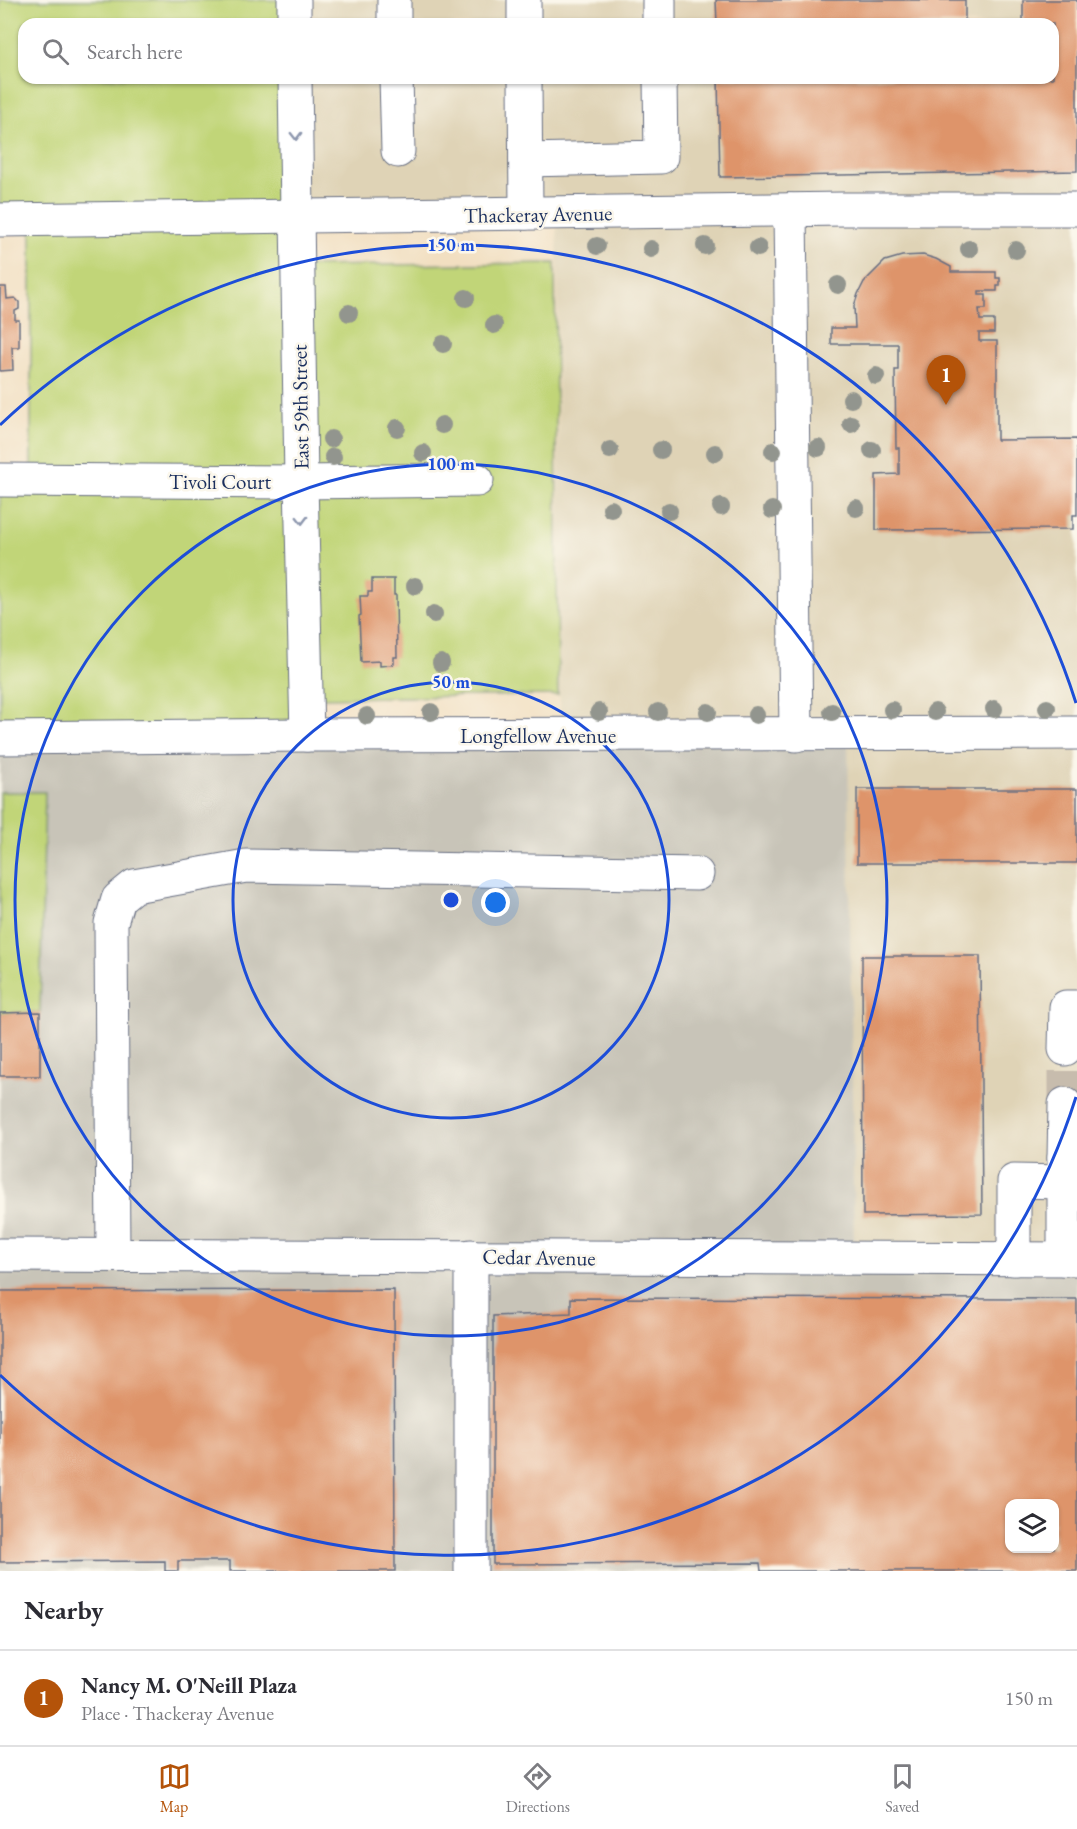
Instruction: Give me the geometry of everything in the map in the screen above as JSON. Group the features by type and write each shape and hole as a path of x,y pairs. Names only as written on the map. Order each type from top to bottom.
{"street":[{"path":"294,0 294,18"},
{"path":"394,0 394,18"},
{"path":"524,0 524,18"},
{"path":"659,0 659,18"},
{"name":"East 59th Street","path":"295,84 307,735"},
{"path":"396,84 398,151"},
{"path":"525,84 526,213"},
{"path":"526,160 661,158 660,84"},
{"name":"Thackeray Avenue","path":"0,220 790,210 1077,209"},
{"path":"790,210 796,735"},
{"name":"Tivoli Court","path":"0,480 301,482 477,480"},
{"name":"Longfellow Avenue","path":"0,738 1077,733"},
{"path":"113,1255 111,923 118,899 134,886 246,866 698,874"},
{"path":"1057,1104 1069,1155 1070,1259"},
{"path":"1014,1259 1014,1181 1069,1155"},
{"name":"Cedar Avenue","path":"0,1255 1070,1259"},
{"path":"471,1256 471,1571"}],"shaded area":[{"path":"294,0 1077,0 1077,1259 854,1260 560,735 557,214 297,218 295,84 1059,84 1059,18 294,18"},
{"path":"848,735 854,1259 1077,1259 1077,1571 0,1571 0,738"}],"green space":[{"path":"0,0 294,0 294,18 18,18 18,84 295,84 307,735 0,738 0,480 31,480 31,220 0,220"},
{"path":"555,263 558,695 316,698 307,266"},
{"path":"0,792 45,792 40,1012 0,1013"}],"building":[{"path":"716,0 965,0 965,18 717,18"},
{"path":"1023,0 1077,0 1077,171 720,177 718,84 1059,84 1059,18 1023,18"},
{"path":"923,255 951,267 951,272 996,272 996,278 1000,278 997,291 979,291 979,295 986,295 986,309 979,309 980,320 994,320 994,333 979,333 979,341 997,341 997,440 1077,439 1077,515 1073,515 1073,529 876,530 876,475 899,474 899,448 896,448 895,370 898,370 898,344 831,344 831,328 855,328 854,306 858,294 864,282 885,261 902,256"},
{"path":"0,287 6,287 7,299 15,298 19,302 19,309 15,311 15,320 19,320 19,347 12,347 13,370 0,371"},
{"path":"372,579 394,579 397,657 394,657 394,664 391,665 380,666 380,661 361,662 360,596 368,596 368,592 372,592"},
{"path":"857,789 1077,789 1077,863 857,863"},
{"path":"862,956 980,956 982,1214 863,1215"},
{"path":"40,1012 40,1076 0,1076 0,1013"},
{"path":"394,1290 395,1571 230,1571 230,1561 178,1561 178,1571 165,1571 165,1561 0,1562 0,1291"},
{"path":"571,1298 1077,1299 1077,1571 761,1571 760,1563 493,1564 493,1316 571,1313"}],"tunnel":[{"path":"1065,1049 1065,1104"}],"place":[{"name":"Nancy M. O'Neill Plaza","path":"946,405"}]}
